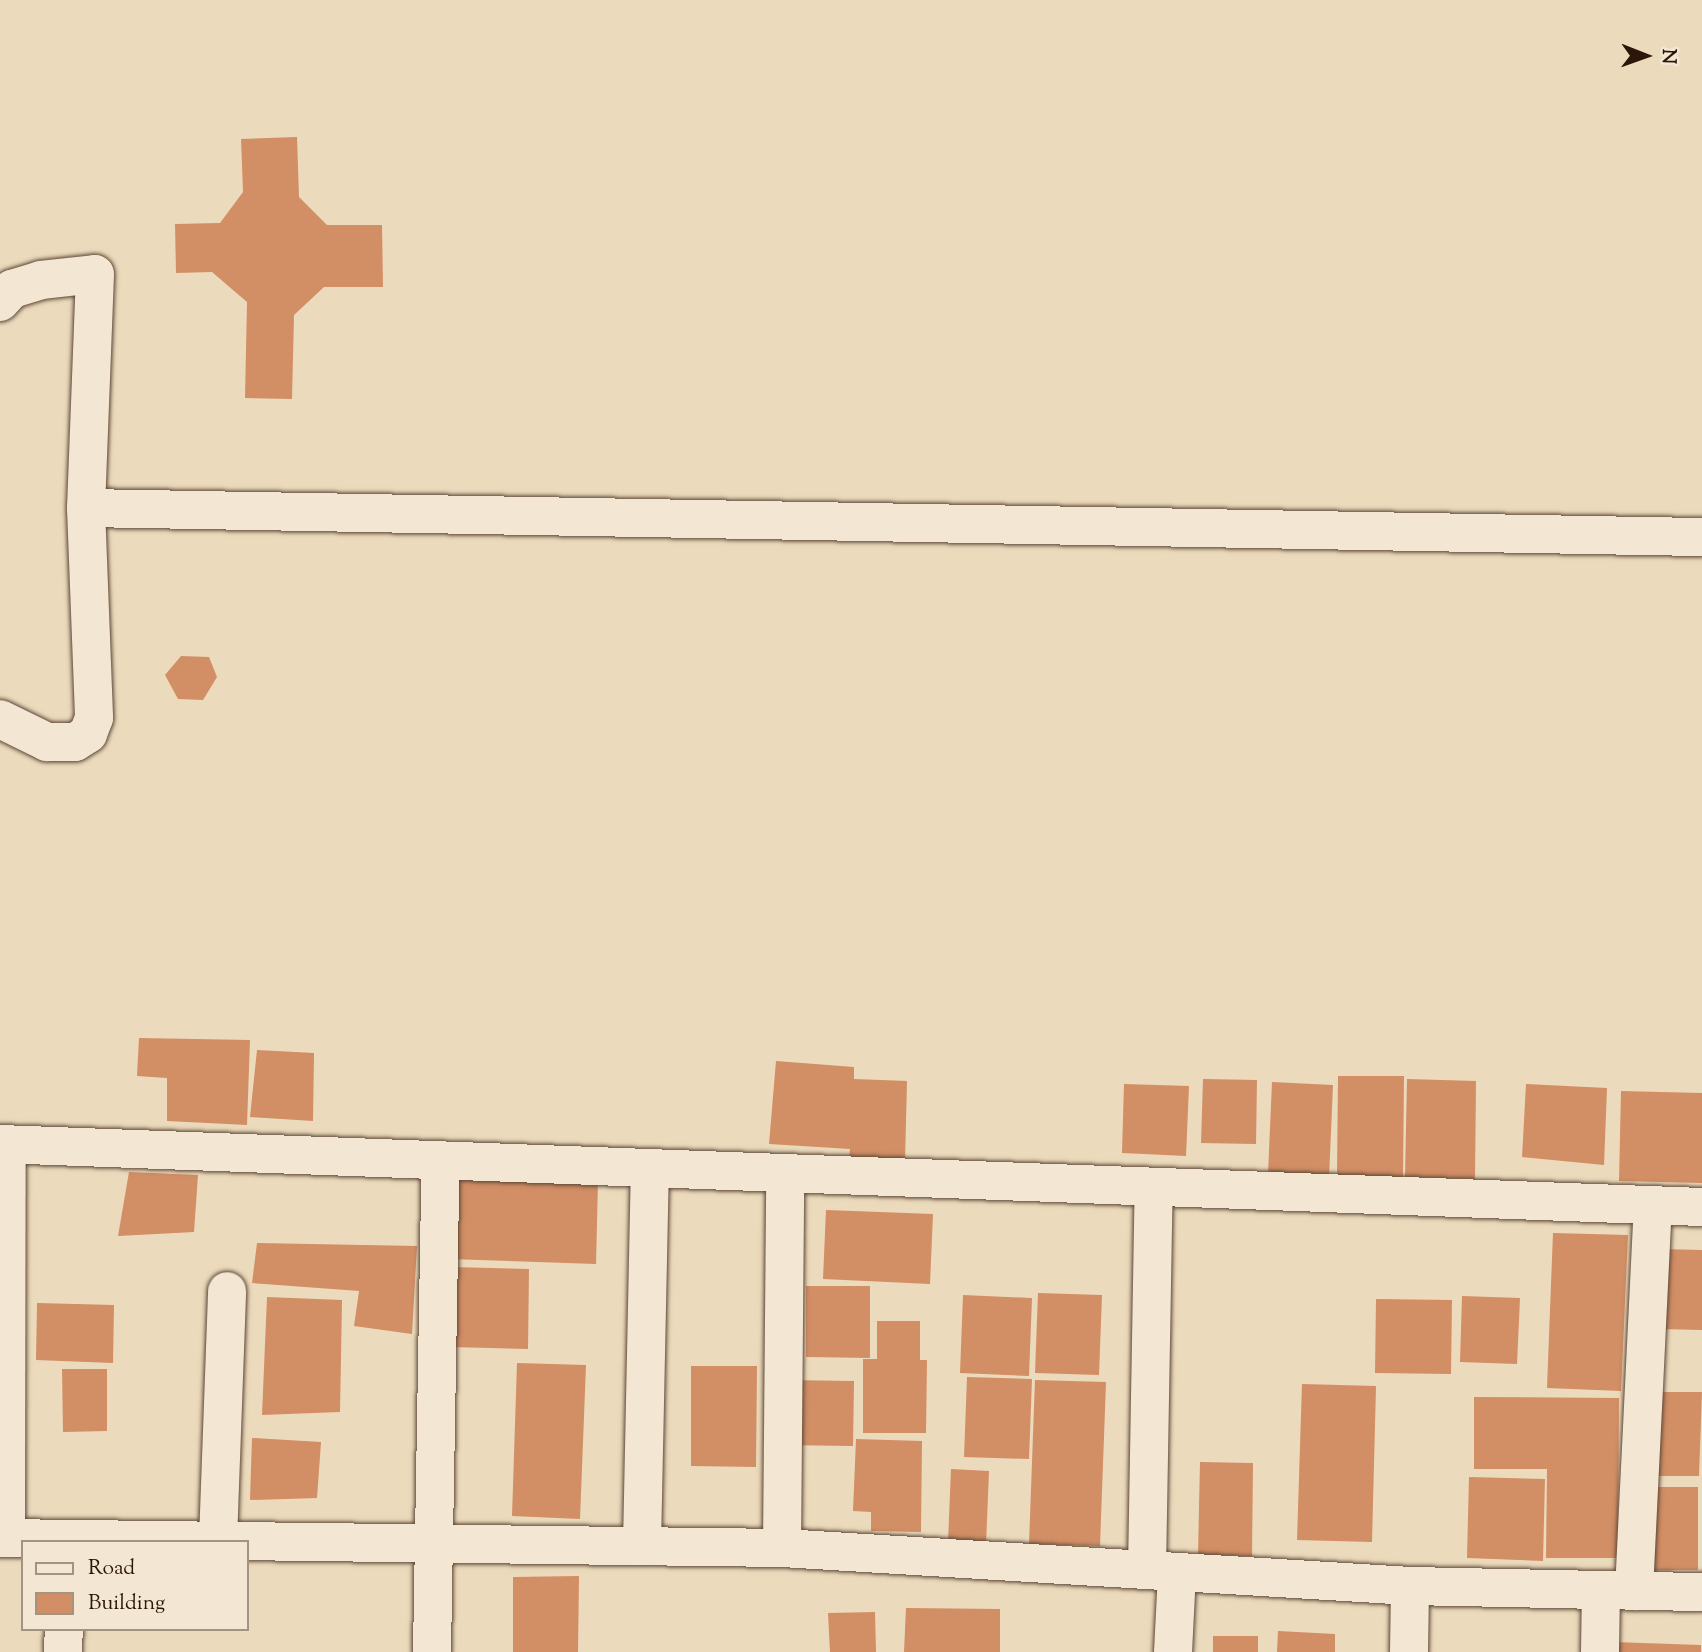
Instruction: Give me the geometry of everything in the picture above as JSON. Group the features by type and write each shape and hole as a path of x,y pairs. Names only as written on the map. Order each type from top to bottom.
{"street":[{"path":"0,302 12,289 41,280 94,274 86,508 95,677 88,734 75,742 47,742 0,719"},
{"path":"86,508 1702,537"},
{"path":"45,1540 3,1538 4,1144 1702,1207"},
{"path":"432,1652 431,1541 441,1160"},
{"path":"642,1545 650,1168"},
{"path":"782,1548 785,1173"},
{"path":"1154,1187 1162,1571 1173,1652"},
{"path":"1600,1652 1618,1591 1653,1206"},
{"path":"218,1540 227,1292"},
{"path":"248,1540 782,1548 1410,1586 1702,1592"},
{"path":"1409,1652 1410,1586"},
{"path":"63,1652 64,1631"}],"building":[{"path":"297,137 299,197 327,225 382,225 383,287 324,287 294,315 292,399 245,398 247,302 212,272 176,273 175,224 220,223 243,192 241,139"},
{"path":"181,656 209,657 217,677 203,700 178,699 165,675"},
{"path":"139,1038 250,1040 247,1125 167,1121 167,1078 137,1076"},
{"path":"257,1050 314,1053 313,1121 250,1117"},
{"path":"776,1061 854,1067 854,1079 907,1081 905,1161 849,1158 850,1149 769,1144"},
{"path":"1338,1076 1404,1076 1403,1177 1337,1176"},
{"path":"1203,1079 1257,1080 1256,1144 1201,1143"},
{"path":"1407,1079 1476,1081 1475,1179 1405,1177"},
{"path":"1272,1082 1333,1085 1329,1178 1268,1174"},
{"path":"1124,1084 1189,1086 1186,1156 1122,1153"},
{"path":"1526,1084 1607,1088 1604,1165 1522,1157"},
{"path":"1621,1091 1702,1093 1702,1183 1619,1181"},
{"path":"129,1172 198,1175 194,1232 118,1236"},
{"path":"452,1178 598,1182 596,1264 449,1259"},
{"path":"826,1210 933,1214 930,1284 823,1279"},
{"path":"1553,1233 1628,1235 1621,1391 1547,1388"},
{"path":"257,1243 417,1246 412,1334 354,1326 359,1291 252,1283"},
{"path":"1661,1249 1702,1250 1702,1330 1659,1329"},
{"path":"451,1267 529,1269 528,1349 450,1347"},
{"path":"806,1286 870,1286 870,1358 806,1357"},
{"path":"1038,1293 1102,1295 1099,1375 1035,1373"},
{"path":"963,1295 1032,1298 1029,1376 960,1373"},
{"path":"1462,1296 1520,1298 1517,1364 1460,1362"},
{"path":"267,1297 342,1300 340,1412 262,1415"},
{"path":"1376,1299 1452,1300 1451,1374 1375,1373"},
{"path":"37,1303 114,1305 113,1363 36,1360"},
{"path":"877,1321 920,1321 920,1360 927,1360 926,1433 863,1433 863,1359 877,1359"},
{"path":"517,1363 586,1365 580,1519 512,1516"},
{"path":"691,1366 757,1366 756,1467 691,1466"},
{"path":"62,1369 107,1369 107,1431 63,1432"},
{"path":"967,1377 1032,1379 1029,1459 964,1457"},
{"path":"785,1380 854,1381 853,1446 784,1445"},
{"path":"1035,1380 1106,1382 1100,1546 1029,1544"},
{"path":"1302,1384 1376,1386 1372,1542 1297,1540"},
{"path":"1650,1392 1702,1392 1699,1476 1650,1476"},
{"path":"1474,1397 1619,1398 1618,1558 1546,1558 1547,1469 1474,1469"},
{"path":"252,1438 321,1442 317,1498 250,1500"},
{"path":"856,1439 922,1441 921,1532 871,1531 871,1512 853,1511"},
{"path":"1200,1462 1253,1463 1252,1556 1198,1555"},
{"path":"951,1469 989,1471 986,1545 948,1542"},
{"path":"1469,1477 1545,1479 1543,1561 1467,1558"},
{"path":"1642,1487 1698,1487 1698,1570 1642,1570"},
{"path":"579,1576 578,1652 513,1652 513,1577"},
{"path":"906,1608 1000,1609 1000,1652 904,1652"},
{"path":"875,1612 876,1652 830,1652 828,1613"},
{"path":"1278,1631 1335,1634 1335,1652 1277,1652"},
{"path":"1213,1636 1258,1636 1258,1652 1213,1652"},
{"path":"1613,1642 1701,1645 1701,1652 1613,1652"}]}
